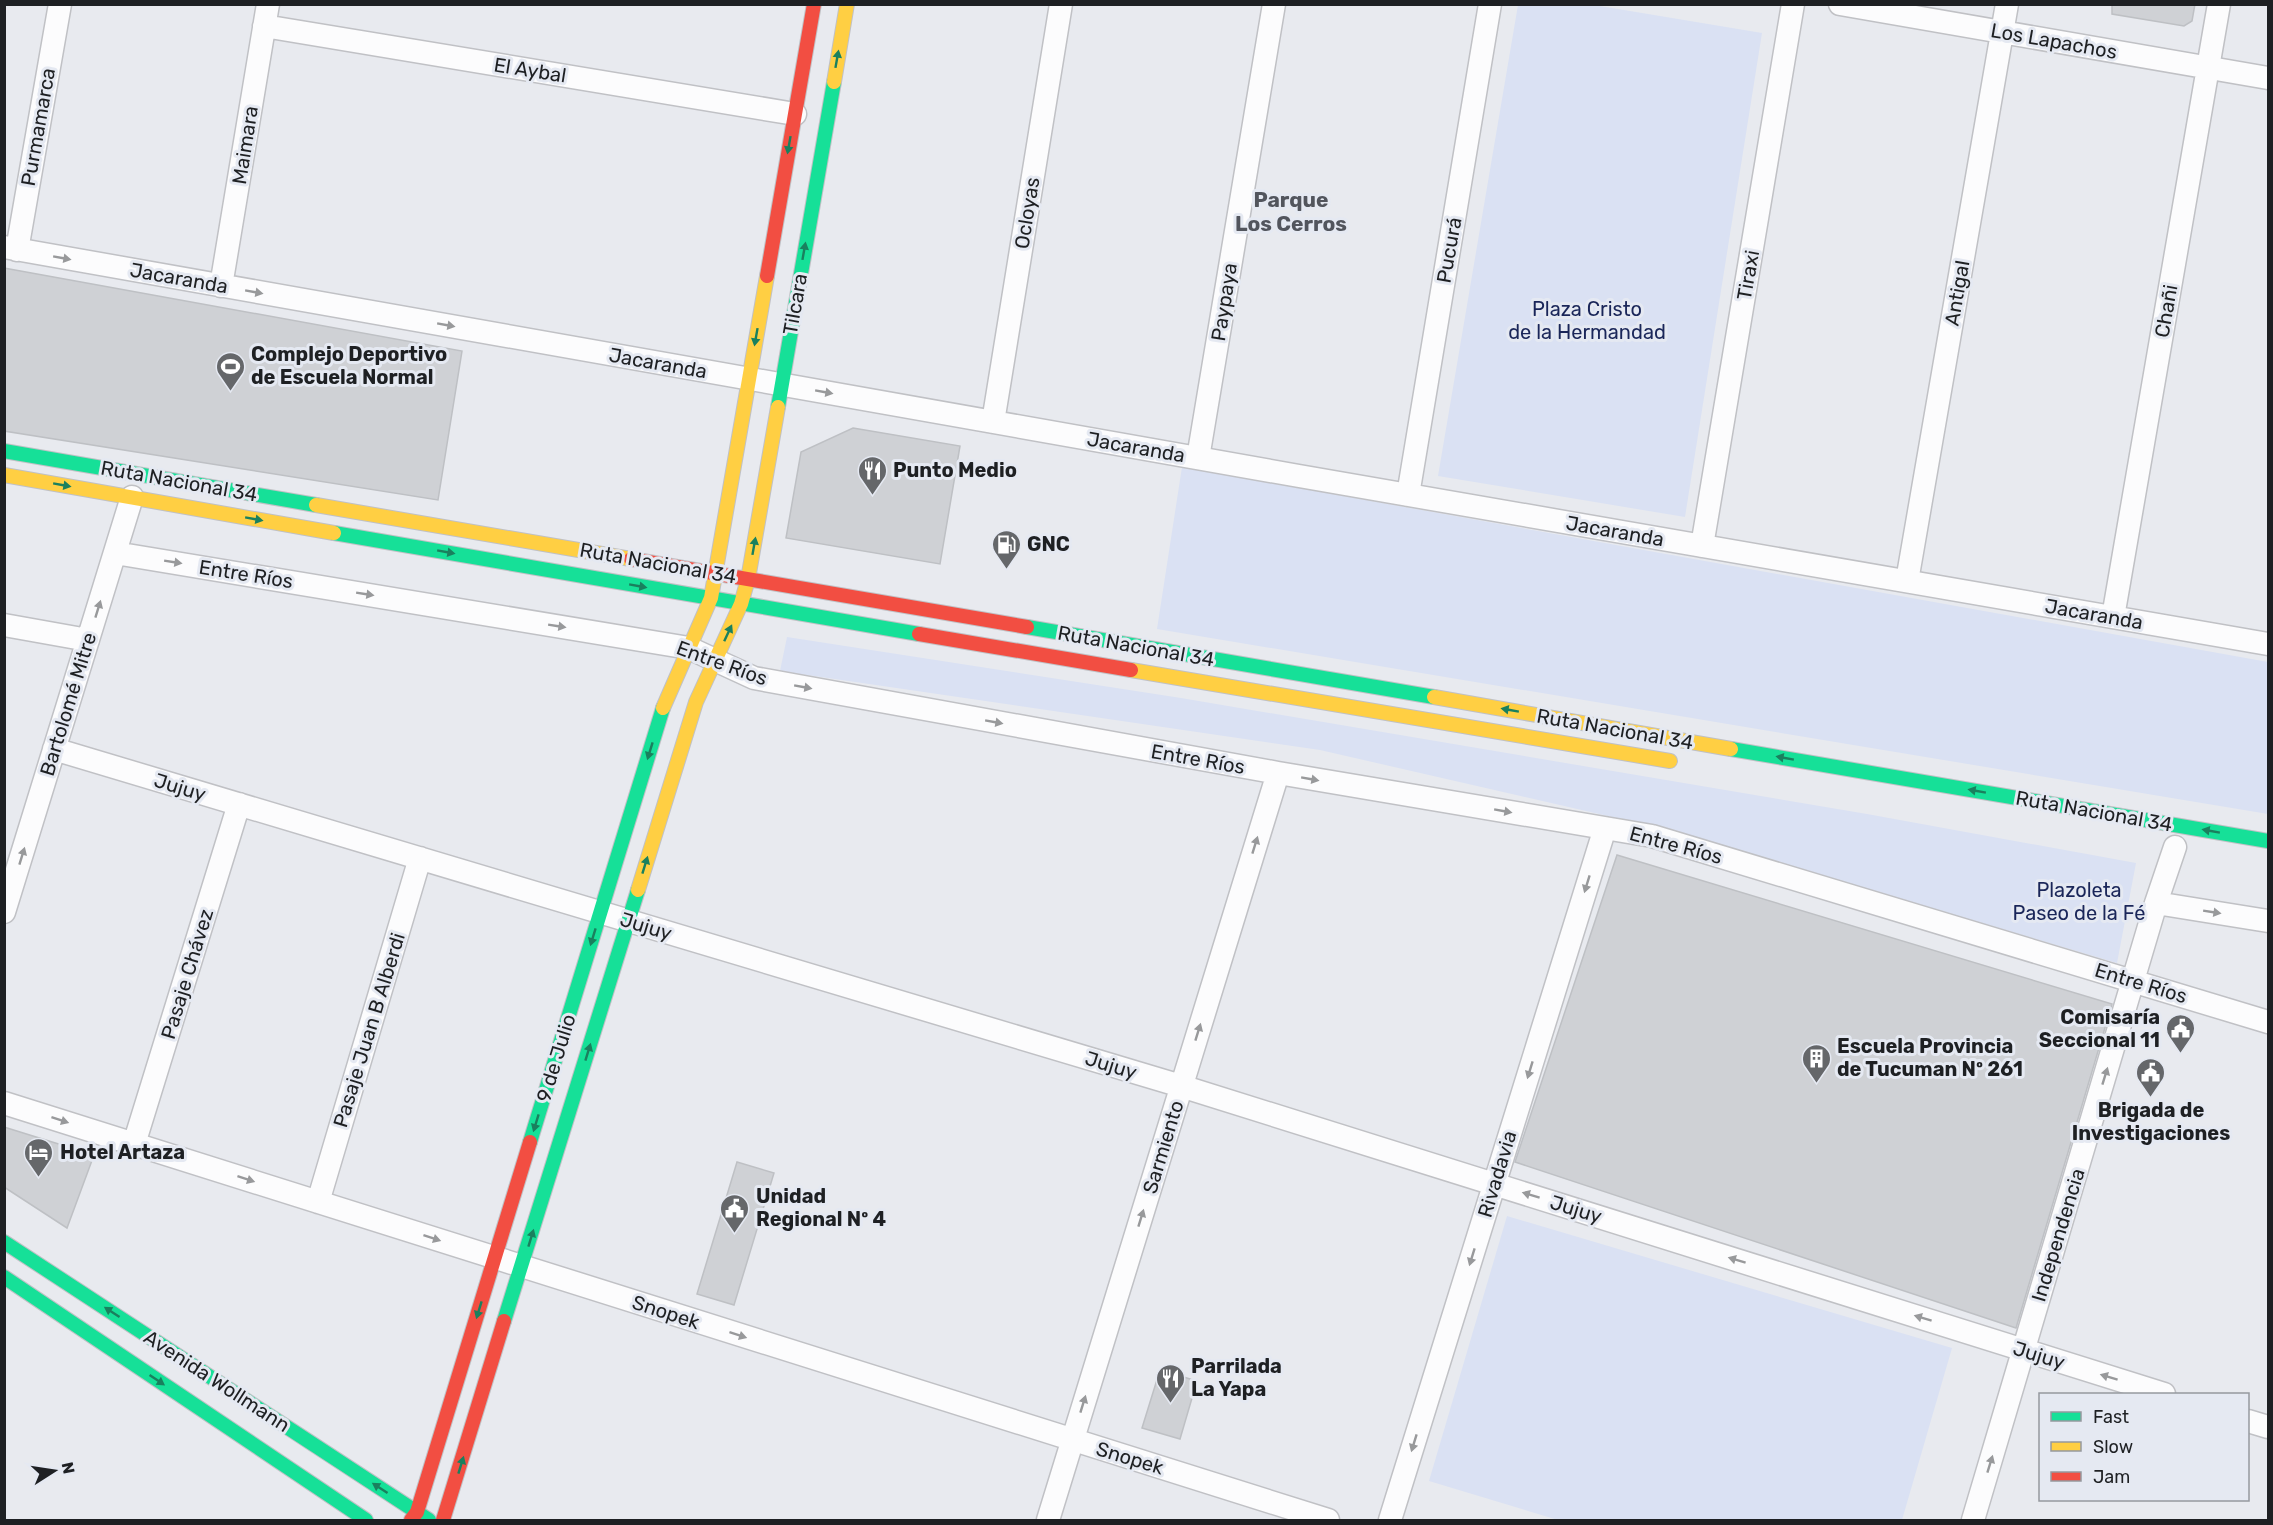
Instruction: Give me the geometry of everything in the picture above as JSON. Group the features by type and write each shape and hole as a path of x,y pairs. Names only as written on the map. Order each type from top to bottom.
{"main road":[{"name":"Tilcara","path":"711,598 814,4"},
{"name":"Tilcara","path":"741,604 748,579 782,385 846,4"},
{"name":"Ruta Nacional 34","path":"4,451 2268,841"},
{"name":"Ruta Nacional 34","path":"4,475 741,604 1682,763"},
{"name":"9 de Julio","path":"414,1516 667,694 711,598"},
{"name":"9 de Julio","path":"444,1521 696,702 741,604"},
{"name":"Avenida Wollmann","path":"4,1242 414,1516 429,1521"},
{"name":"Avenida Wollmann","path":"4,1276 366,1521"}],"street":[{"name":"Purmamarca","path":"11,249 60,4"},
{"name":"Ocloyas","path":"993,422 1061,4"},
{"name":"Paypaya","path":"1198,458 1274,4"},
{"name":"Pucurá","path":"1408,495 1490,4"},
{"name":"Tiraxi","path":"1702,546 1794,4"},
{"name":"Los Lapachos","path":"1840,4 2268,78"},
{"name":"Antigal","path":"1907,581 2007,4"},
{"name":"Chañi","path":"2113,617 2219,4"},
{"name":"El Aybal","path":"266,15 795,114"},
{"name":"Maimara","path":"221,286 266,15"},
{"name":"Jacaranda","path":"11,249 2268,644"},
{"name":"Bartolomé Mitre","path":"4,912 132,497"},
{"name":"Entre Ríos","path":"115,553 689,648 754,678 1278,773 1652,836 2268,1022"},
{"path":"4,624 88,640"},
{"name":"Jujuy","path":"54,749 1181,1086 2158,1393"},
{"name":"Sarmiento","path":"1048,1521 1278,773"},
{"name":"Pasaje Chávez","path":"134,1144 239,804"},
{"name":"Rivadavia","path":"1390,1521 1605,828"},
{"name":"Independencia","path":"1973,1521 2175,847"},
{"name":"Pasaje Juan B Alberdi","path":"318,1202 420,858"},
{"path":"2157,903 2268,921"},
{"name":"Snopek","path":"4,1103 1328,1521"},
{"path":"2249,1422 2268,1427"}],"green space":[{"name":"Plaza Cristo de la Hermandad","path":"1518,5 1594,5 1762,33 1685,517 1438,476"},
{"path":"1182,467 2268,662 2268,814 1157,629"},
{"name":"Plazoleta Paseo de la Fé","path":"787,637 1181,698 1867,814 2136,863 2117,963 1660,828 1320,750 780,671"},
{"path":"1507,1216 1952,1348 1902,1520 1558,1520 1429,1481"}],"building":[{"path":"2112,4 2195,4 2192,21 2184,26 2112,14"},
{"name":"Complejo Deportivo de Escuela Normal","path":"4,268 462,351 438,500 4,431"},
{"name":"Punto Medio","path":"853,428 960,446 940,564 786,538 801,452"},
{"name":"Escuela Provincia de Tucuman Nº 261","path":"1617,855 2112,1004 2016,1328 1515,1162"},
{"name":"Hotel Artaza","path":"4,1127 94,1155 67,1228 4,1187"},
{"name":"Unidad Regional Nº 4","path":"737,1162 774,1173 734,1305 697,1294"},
{"name":"Parrilada La Yapa","path":"1160,1370 1197,1381 1180,1439 1142,1428"}],"traffic: fast":[{"path":"778,407 834,82"},
{"path":"4,451 316,505"},
{"path":"334,533 919,634"},
{"path":"1027,627 1434,697"},
{"path":"530,1142 663,708"},
{"path":"1731,749 2268,841"},
{"path":"504,1321 638,890"},
{"path":"4,1242 429,1520"},
{"path":"4,1277 366,1520"}],"traffic: slow":[{"path":"834,82 847,4"},
{"path":"663,708 711,598 767,276"},
{"path":"638,890 696,702 741,604 748,579 778,407"},
{"path":"4,475 334,533"},
{"path":"316,505 631,559"},
{"path":"1131,670 1670,761"},
{"path":"1434,697 1731,749"}],"traffic: jam":[{"path":"767,276 814,4"},
{"path":"631,559 1027,627"},
{"path":"919,634 1131,670"},
{"path":"411,1520 417,1512 530,1142"},
{"path":"443,1520 504,1321"}],"place":[{"name":"Complejo Deportivo de Escuela Normal","path":"230,392"},
{"name":"Punto Medio","path":"872,496"},
{"name":"GNC","path":"1006,570"},
{"name":"Comisaría Seccional 11","path":"2181,1054"},
{"name":"Escuela Provincia de Tucuman Nº 261","path":"1816,1084"},
{"name":"Brigada de Investigaciones","path":"2151,1098"},
{"name":"Hotel Artaza","path":"39,1178"},
{"name":"Unidad Regional Nº 4","path":"735,1234"},
{"name":"Parrilada La Yapa","path":"1170,1404"}],"district":[{"name":"Parque Los Cerros","path":"1291,211"}]}
